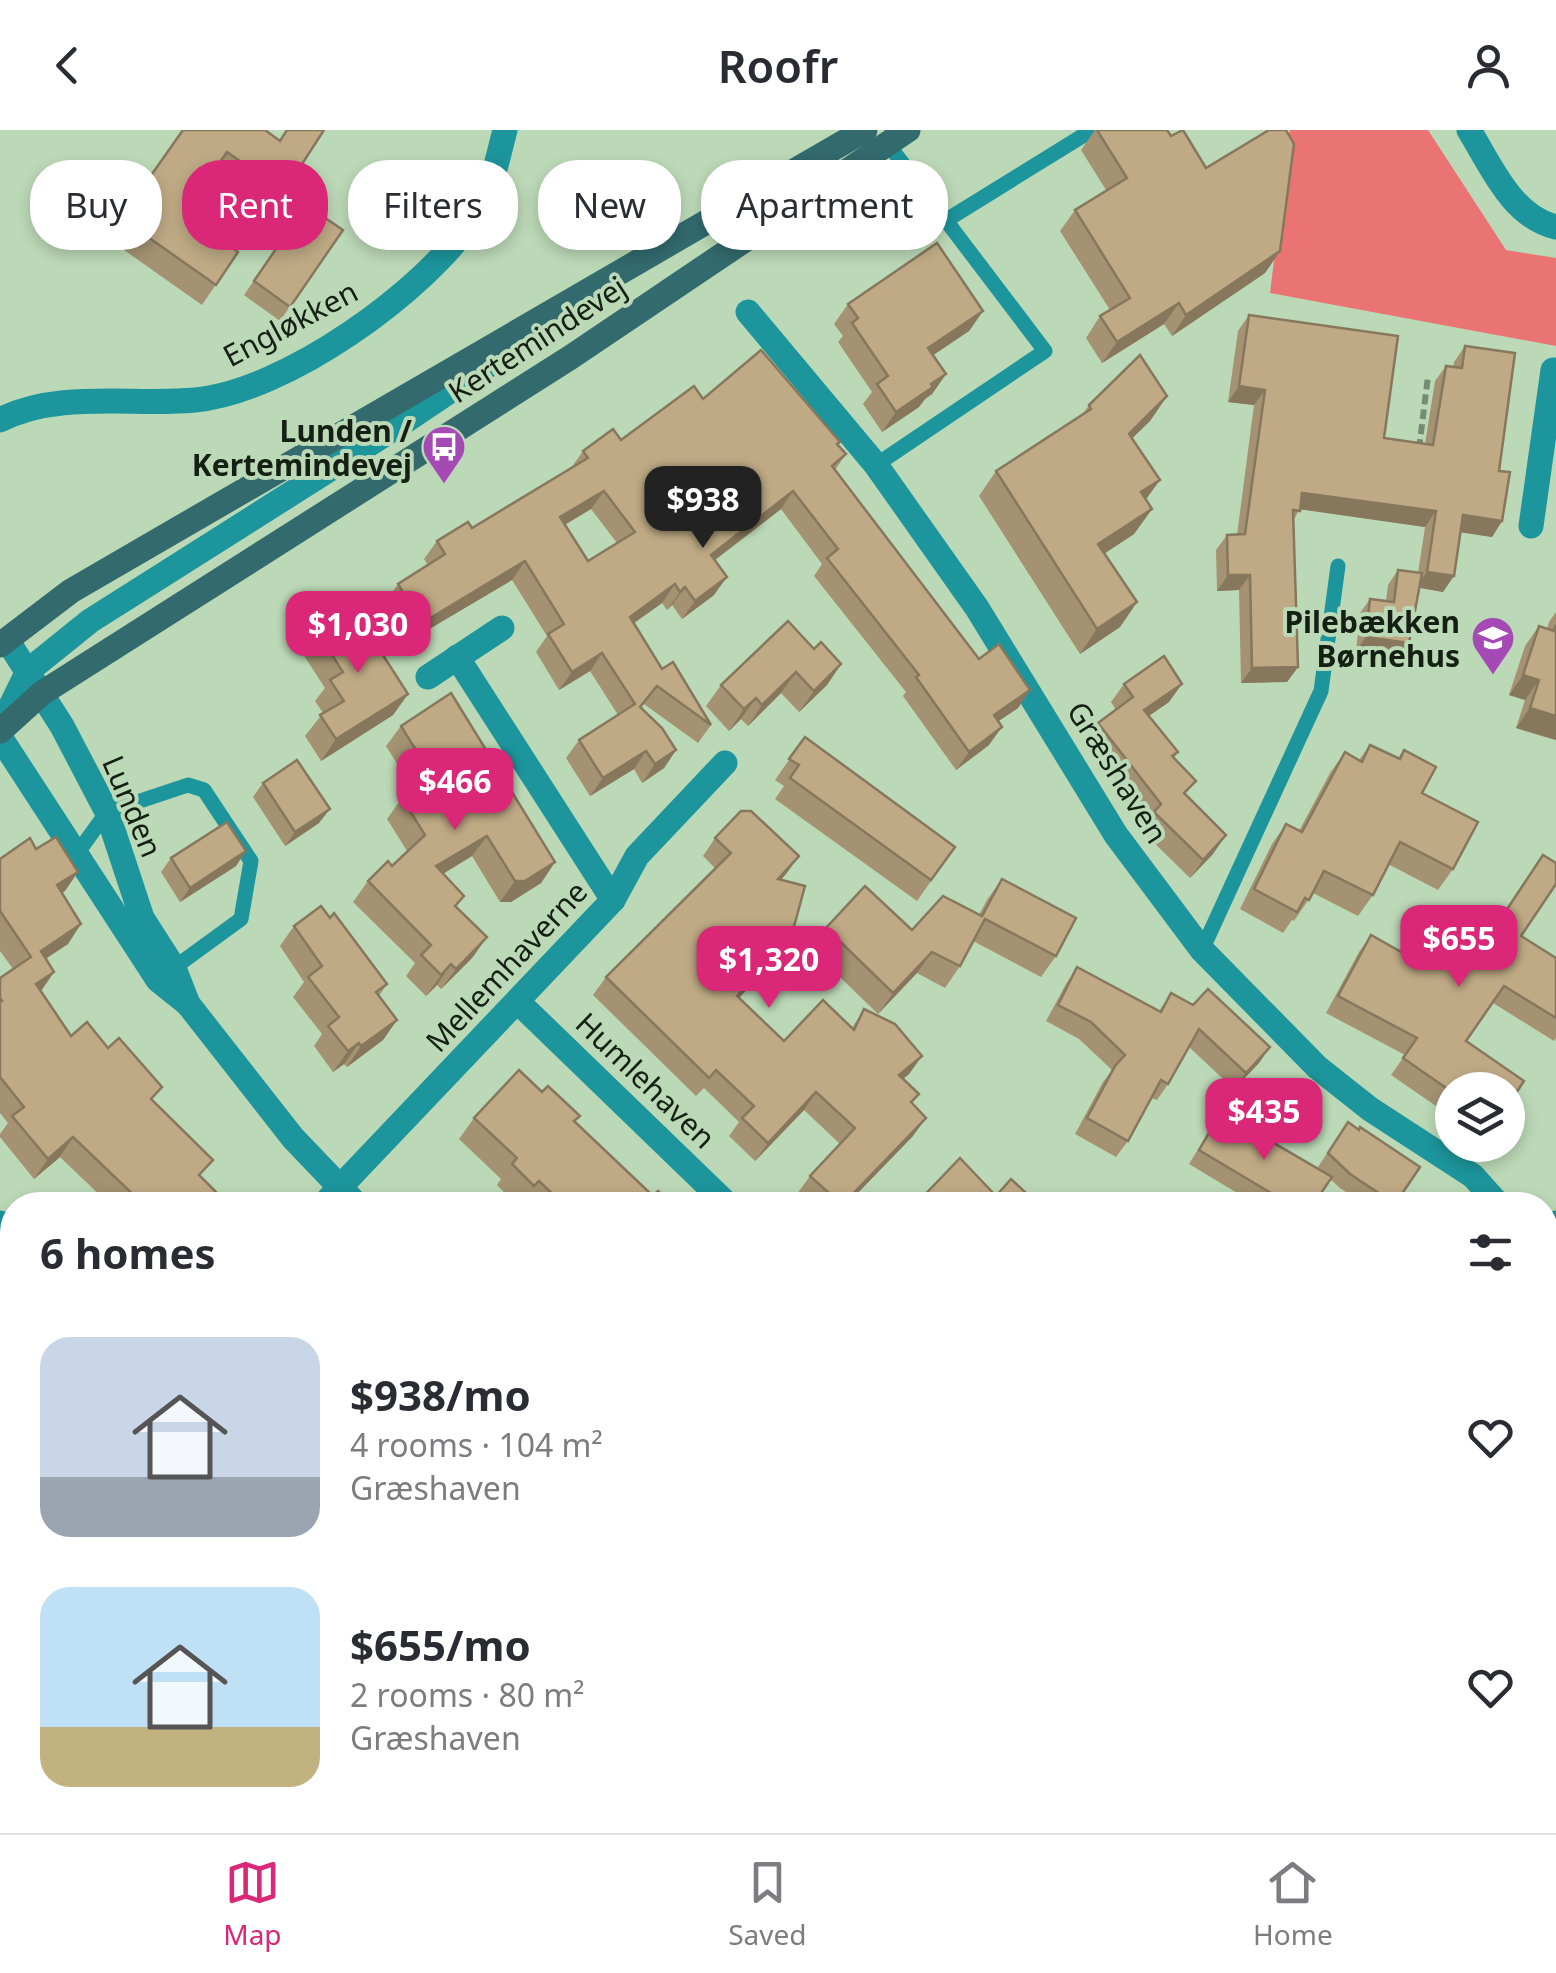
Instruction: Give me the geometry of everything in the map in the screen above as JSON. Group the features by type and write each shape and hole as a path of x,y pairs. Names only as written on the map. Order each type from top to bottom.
{"main road":[{"name":"Kertemindevej","path":"2,642 70,591 865,130"},
{"name":"Kertemindevej","path":"0,732 36,682 571,357 898,137"}],"street":[{"name":"Engløkken","path":"2,420 58,403 199,400 246,389 300,362 390,306 441,258 478,214 505,130"},
{"path":"1469,130 1507,193 1536,222 1556,227"},
{"path":"36,682 90,621 398,426 646,260"},
{"name":"Græshaven","path":"748,312 876,466 986,622 1116,835 1202,950 1317,1067 1370,1109 1473,1176 1488,1192"},
{"path":"1530,526 1556,370"},
{"path":"428,678 502,628"},
{"name":"Lunden","path":"2,642 36,682 106,812 142,918 166,974"},
{"path":"457,657 613,900"},
{"name":"Lunden","path":"0,732 76,855 335,1192"},
{"name":"Mellemhaverne","path":"346,1192 613,900 637,856 725,763"},
{"name":"Humlehaven","path":"518,1002 715,1192"}],"lane":[{"path":"948,219 1092,130"},
{"path":"898,137 911,160"},
{"path":"876,466 1045,352 948,225"},
{"path":"1202,950 1321,691 1338,566"},
{"path":"76,855 106,812 188,785 204,790 251,861 240,920 166,974"}],"path":[{"path":"1428,376 1418,452 1436,455"}],"shaded area":[{"path":"1290,130 1428,130 1506,250 1556,258 1556,346 1270,293"}],"building":[{"path":"183,130 265,130 280,141 287,130 324,130 305,160 238,160 227,152 221,160 182,160 182,250 238,252 216,285 162,247 162,160"},
{"path":"1097,130 1167,130 1171,136 1183,130 1206,168 1269,130 1286,130 1294,144 1280,251 1186,315 1179,303 1117,342 1100,316 1130,298 1075,210 1127,178"},
{"path":"328,220 343,230 290,307 254,281 275,250 328,250"},
{"path":"927,250 942,250 983,311 928,348 946,374 896,412 877,384 888,376 852,323 858,318 848,304"},
{"path":"1249,315 1398,336 1384,438 1433,445 1446,366 1462,368 1465,346 1515,353 1499,471 1510,472 1502,521 1463,515 1454,576 1427,572 1436,511 1302,493 1300,511 1293,510 1298,667 1252,668 1250,575 1228,575 1227,535 1245,534 1265,390 1239,386"},
{"path":"761,350 840,442 837,444 846,454 832,466 979,659 999,644 1030,690 994,715 1002,727 969,752 916,677 919,675 827,558 838,549 793,491 711,555 727,577 695,601 685,587 680,592 675,584 630,617 662,669 673,662 711,725 657,686 640,707 662,728 676,750 655,764 646,751 603,778 579,740 635,704 602,653 572,672 548,634 564,624 525,561 422,623 398,584 445,554 437,541 468,522 472,528 588,458 583,451 613,429 621,440 694,386 703,399","holes":["604,491 635,532 588,561 560,517"]},
{"path":"1140,355 1167,396 1129,434 1160,480 1141,492 1152,509 1098,544 1137,602 1097,629 996,471 1091,409 1089,405"},
{"path":"1398,570 1422,573 1409,643 1366,637 1370,599 1394,602"},
{"path":"354,610 408,694 336,739 320,715 344,701 330,680 343,672 318,633"},
{"path":"788,621 814,649 821,642 841,664 814,691 796,672 762,705 756,698 744,709 721,685"},
{"path":"1556,625 1556,716 1530,708 1539,680 1523,675 1539,626 1554,631"},
{"path":"1164,656 1182,684 1144,710 1178,752 1172,756 1196,781 1184,793 1226,835 1203,860 1154,812 1161,804 1098,723 1133,697 1124,684"},
{"path":"451,693 555,862 525,881 515,881 487,836 436,866 464,896 455,906 487,937 456,969 451,964 441,975 421,955 431,945 368,881 388,861 392,866 425,835 402,798 434,779 401,726"},
{"path":"805,737 955,847 931,880 790,778 799,765 789,759"},
{"path":"1370,745 1400,759 1404,750 1436,767 1422,793 1478,822 1453,869 1400,842 1373,895 1324,871 1309,900 1305,898 1297,912 1254,889 1286,824 1302,832 1345,752 1362,762"},
{"path":"297,760 330,809 295,832 263,783"},
{"path":"741,811 751,811 799,856 778,879 805,886 786,956 779,950 737,996 784,1041 823,1000 854,1030 864,1009 895,1024 922,1056 899,1075 919,1094 911,1102 926,1118 855,1192 828,1192 810,1176 855,1128 816,1092 768,1143 742,1118 754,1106 716,1070 709,1078 606,977 731,853 715,838"},
{"path":"227,822 246,851 190,888 171,858"},
{"path":"56,837 78,872 57,885 81,924 41,951 54,972 36,984 71,1036 87,1022 108,1048 119,1038 162,1087 151,1099 213,1160 199,1175 216,1192 130,1192 73,1137 48,1159 12,1116 24,1107 0,1077 0,978 31,957 0,911 0,859 30,838 36,849"},
{"path":"1543,855 1556,863 1556,884 1521,936 1556,958 1556,1018 1504,986 1466,1041 1511,1072 1435,1072 1435,1080 1403,1058 1417,1038 1338,996 1371,935 1419,962 1432,936 1445,943 1450,935 1480,950"},
{"path":"1002,879 1076,918 1056,956 985,919 960,966 932,952 893,993 826,928 865,886 912,930 943,896 982,916"},
{"path":"321,906 330,918 334,913 387,984 376,992 397,1020 348,1051 328,1026 339,1017 308,977 322,966 294,926"},
{"path":"1077,967 1161,1012 1171,993 1193,1005 1208,989 1270,1047 1246,1073 1199,1029 1168,1084 1161,1080 1128,1141 1087,1118 1125,1055 1091,1022 1058,1005"},
{"path":"519,1070 542,1092 548,1086 580,1116 574,1121 649,1192 550,1192 539,1181 534,1186 512,1164 517,1158 474,1118"},
{"path":"1221,1112 1332,1177 1322,1192 1269,1192 1199,1150"},
{"path":"1348,1122 1420,1167 1403,1192 1377,1192 1328,1153"},
{"path":"960,1158 992,1192 927,1192"},
{"path":"1011,1179 1025,1192 1000,1192"}],"place":[{"name":"Lunden / Kertemindevej","path":"444,485"},
{"name":"Pilebækken Børnehus","path":"1493,676"}]}
